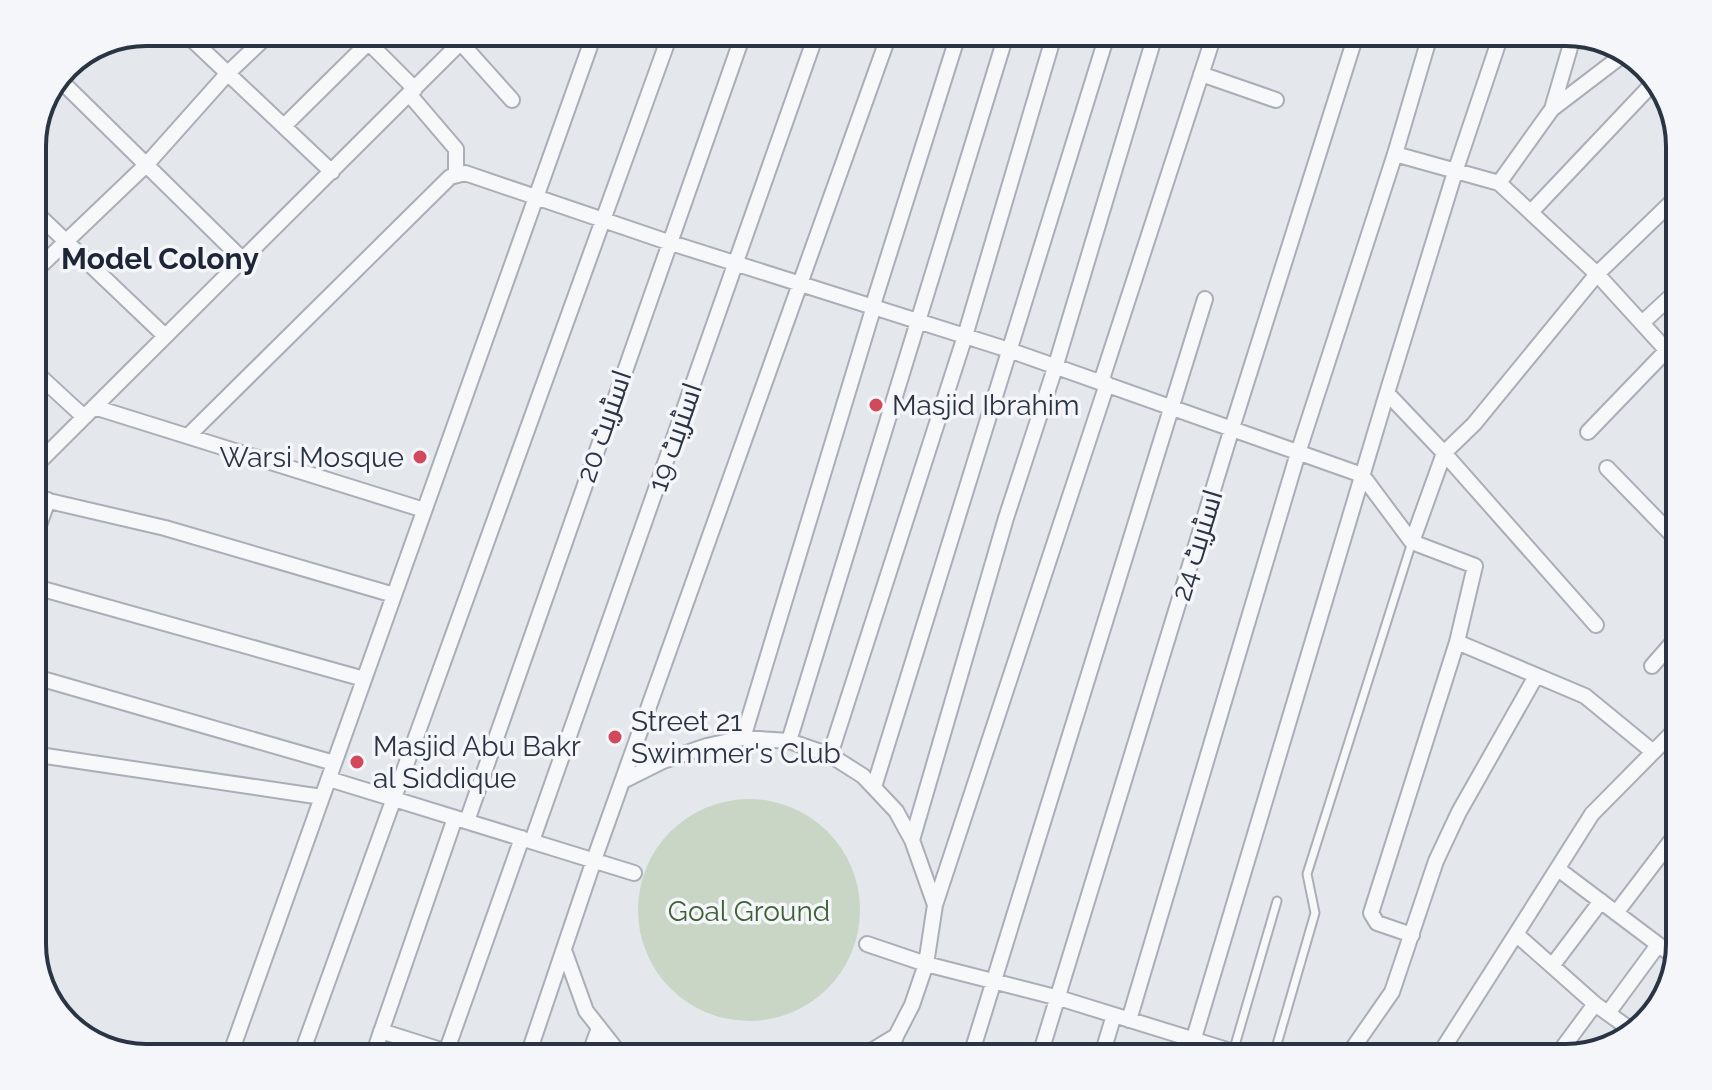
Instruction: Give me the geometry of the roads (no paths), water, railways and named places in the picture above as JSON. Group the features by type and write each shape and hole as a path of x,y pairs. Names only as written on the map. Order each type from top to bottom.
{"street":[{"path":"199,46 332,172"},
{"path":"46,261 146,165 228,73 256,46"},
{"path":"284,126 355,46"},
{"path":"371,46 456,149 456,175"},
{"path":"46,455 457,46"},
{"path":"466,46 512,100"},
{"path":"234,1044 590,46"},
{"path":"305,1044 666,46"},
{"name":"اسٹریٹ 20","path":"377,1044 461,820 739,46"},
{"name":"اسٹریٹ 19","path":"450,1044 527,840 812,46"},
{"path":"532,1044 594,860 885,46"},
{"path":"743,738 955,46"},
{"path":"789,741 1003,46"},
{"path":"830,755 965,336 1051,46"},
{"path":"874,787 1104,46"},
{"path":"912,840 1001,533 1055,368 1152,46"},
{"path":"893,1044 912,1005 926,964 935,905 1210,46"},
{"name":"اسٹریٹ 24","path":"1044,1044 1353,46"},
{"path":"1108,1044 1121,1017 1427,46"},
{"path":"1193,1044 1387,393 1497,46"},
{"path":"1552,109 1570,46"},
{"path":"1499,183 1552,109 1616,60"},
{"path":"1201,74 1276,100"},
{"path":"66,86 242,259"},
{"path":"1531,212 1648,89"},
{"path":"1395,154 1499,183 1597,274 1666,349"},
{"path":"188,436 450,177 465,173 668,242 1009,350 1362,475 1412,542 1475,566 1457,642 1371,913 1377,923 1412,935"},
{"path":"1412,542 1444,453 1474,424 1597,274 1666,207"},
{"path":"46,222 164,335"},
{"path":"975,1044 1205,299"},
{"path":"1642,323 1666,301"},
{"path":"1588,432 1666,351"},
{"path":"46,380 89,412 188,436 424,510"},
{"path":"1387,393 1596,625"},
{"path":"1607,468 1666,529"},
{"path":"46,506 48,500 165,528 394,595"},
{"path":"46,590 364,679"},
{"path":"1457,642 1585,696 1652,751"},
{"path":"1652,666 1666,650"},
{"path":"1356,1044 1392,992 1436,861 1459,812 1536,676"},
{"path":"46,680 334,763"},
{"path":"623,781 663,761 743,738 789,741 830,755 863,776 896,811 912,840 935,905"},
{"path":"1446,1044 1592,814 1652,751 1666,741"},
{"path":"46,756 322,797"},
{"path":"329,779 634,873"},
{"path":"1616,913 1666,847"},
{"path":"1558,869 1665,950"},
{"path":"1552,966 1601,901"},
{"path":"1516,934 1595,1004 1624,1025"},
{"path":"867,944 926,964 996,980 1207,1044"},
{"path":"1608,1013 1658,945"},
{"path":"564,950 586,1011 612,1044"},
{"path":"1565,1044 1595,1004"},
{"path":"593,1044 599,1028"},
{"path":"381,1031 416,1044"},
{"path":"883,1044 896,1036"}],"lane":[{"path":"1277,1044 1315,913 1307,874 1412,542"},
{"path":"1235,1044 1277,901"}],"place":[{"name":"Masjid Ibrahim","path":"876,405"},
{"name":"Warsi Mosque","path":"420,457"},
{"name":"Street 21 Swimmer's Club","path":"615,737"},
{"name":"Masjid Abu Bakr al Siddique","path":"357,762"}],"district":[{"name":"Model Colony","path":"160,258"}],"park label":[{"name":"Goal Ground","path":"749,911"}]}
